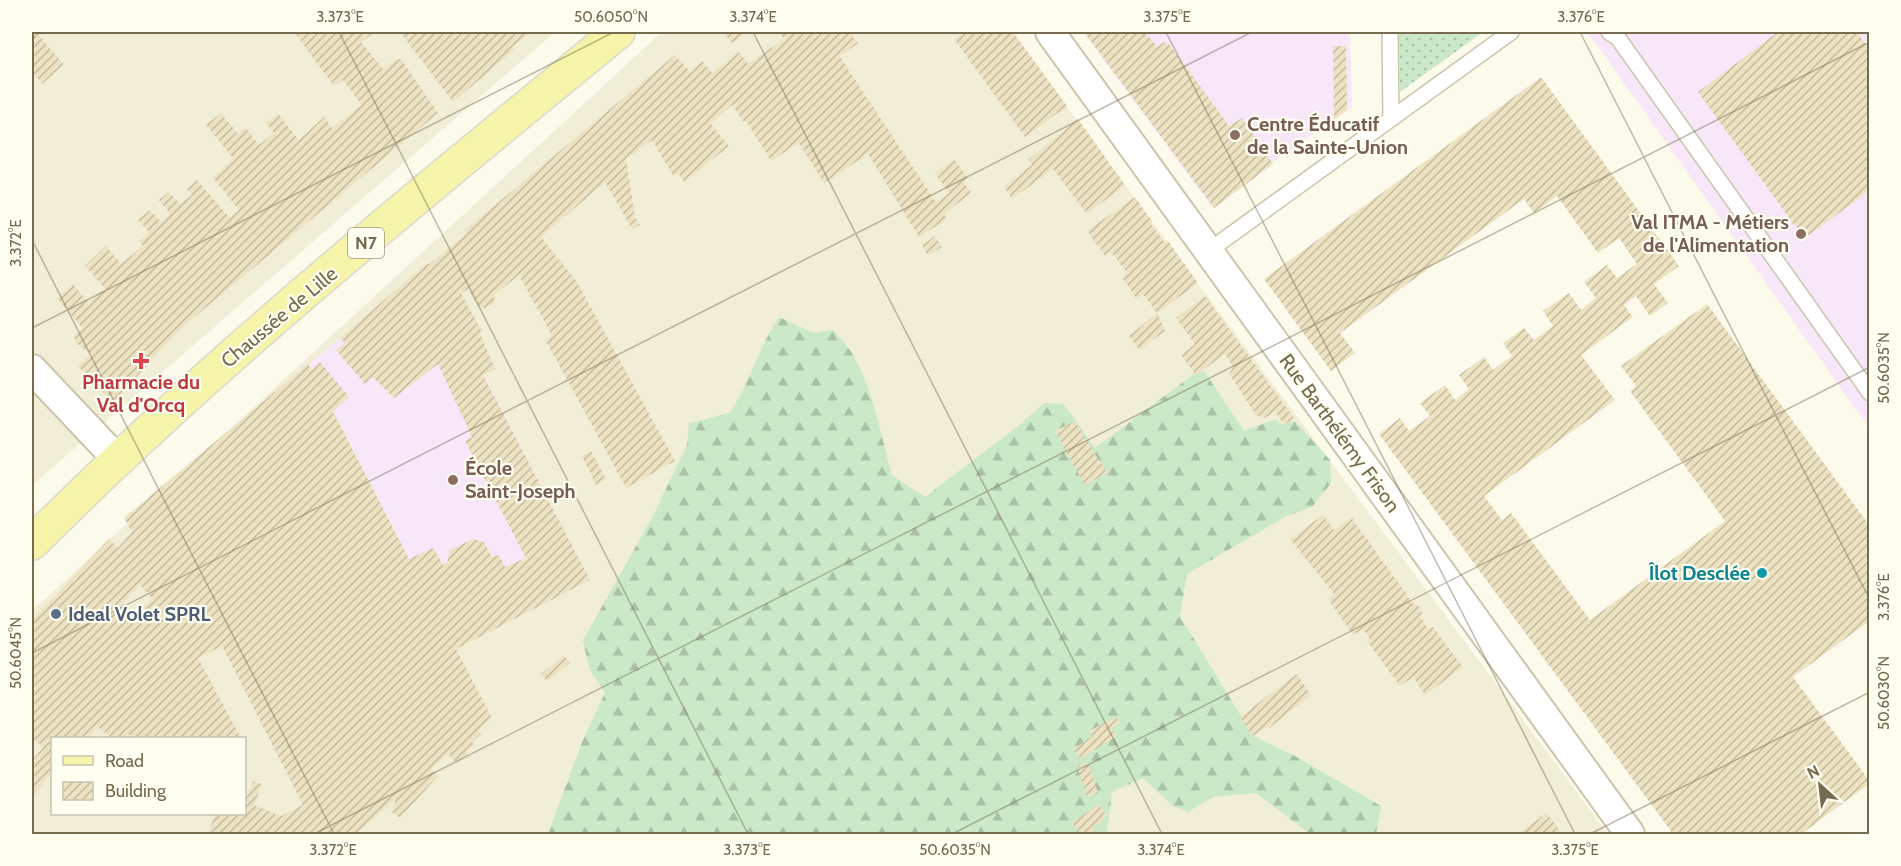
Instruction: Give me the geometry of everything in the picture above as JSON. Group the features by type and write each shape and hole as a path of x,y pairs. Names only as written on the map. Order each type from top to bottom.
{"main road":[{"name":"Chaussée de Lille","path":"32,543 117,459 223,364 618,32"}],"street":[{"name":"Rue Barthélémy Frison","path":"1050,32 1630,834"},
{"path":"32,369 117,459"}],"lane":[{"path":"1390,32 1391,119"},
{"path":"1207,252 1511,32"},
{"path":"1609,32 1617,38 1869,393"}],"shaded area":[{"path":"32,32 555,32 32,485"},
{"path":"662,32 1011,32 1608,834 32,834 32,611"},
{"name":"Centre Éducatif de la Sainte-Union","path":"1083,32 1350,32 1352,107 1211,206"},
{"name":"Val ITMA - Métiers de l'Alimentation","path":"1586,32 1869,32 1869,428 1594,41"},
{"name":"École Saint-Joseph","path":"428,266 590,580 455,648 309,364"}],"green space":[{"path":"1399,32 1483,32 1400,92"},
{"path":"779,317 814,333 833,330 845,344 856,360 871,397 892,475 925,497 1022,423 1044,403 1064,404 1095,448 1194,374 1204,371 1244,431 1276,419 1282,425 1295,421 1330,460 1331,483 1312,507 1285,517 1187,574 1180,616 1253,736 1297,757 1381,806 1376,834 1310,834 1256,793 1213,797 1188,812 1173,806 1143,778 1112,792 1107,834 548,834 582,742 605,693 589,668 583,640 652,518 687,445 689,423 730,413"}],"building":[{"path":"32,32 36,32 64,65 42,84 32,71"},
{"path":"294,32 375,32 361,42 383,69 396,59 401,59 438,113 178,331 113,403 78,366 91,354 76,343 74,336 83,328 57,298 73,284 90,304 91,300 101,291 107,291 85,266 106,246 121,264 143,246 139,241 149,232 138,220 150,210 161,222 170,214 159,200 169,192 180,204 192,195 187,189 197,180 230,218 239,210 213,178 233,158 206,125 221,113 238,134 245,127 259,145 274,133 266,123 278,114 299,140 324,117 332,128 362,105 343,80 334,86"},
{"path":"400,32 417,32 419,35 423,32 532,32 512,47 514,50 453,102"},
{"path":"723,32 748,32 732,43"},
{"path":"779,32 849,32 858,43 840,57 936,202 949,193 935,173 954,159 968,178 964,182 971,193 944,214 947,219 919,237 868,154 824,183 799,143 771,161 746,121 744,122 732,105 710,123 729,146 684,182 678,173 674,177 652,140 626,159 635,217 640,225 632,229 605,182 541,237 577,282 675,461 626,488 545,339 552,336 519,275 494,295 495,303 485,308 479,307 468,289 461,293 482,332 480,334 495,369 483,375 590,580 456,649 492,718 478,730 481,734 472,742 474,745 466,752 468,754 457,764 448,754 431,769 438,776 400,818 392,812 396,799 356,834 208,834 215,815 246,815 246,799 253,781 262,784 254,805 281,816 303,805 222,646 198,658 240,737 132,737 128,734 125,737 110,737 98,727 89,737 51,737 51,774 32,796 32,760 43,748 32,737 34,724 32,722 32,620 109,539 118,548 132,532 124,518 308,364 311,370 320,362 349,397 333,412 409,559 433,548 443,565 447,563 450,550 473,539 484,542 492,557 499,555 505,567 526,558 465,441 472,437 438,364 394,398 373,377 365,384 336,350 345,343 340,338 427,263 428,265 466,234 464,231 675,55 690,72 702,61 712,73 739,52 748,64 784,39","holes":["140,585 152,598 137,615 123,603"]},
{"path":"963,32 1013,32 1067,106 1025,137 954,39"},
{"path":"1084,32 1145,32 1157,47 1164,42 1170,45 1229,126 1242,118 1273,164 1214,208"},
{"path":"1778,32 1857,32 1869,49 1869,191 1809,235 1804,236 1698,92"},
{"path":"1333,46 1346,46 1347,110 1334,120"},
{"name":"Îlot Desclée","path":"1541,77 1679,266 1654,284 1668,303 1650,316 1636,296 1624,305 1633,317 1581,355 1615,400 1484,496 1502,520 1511,513 1590,620 1725,521 1630,391 1636,386 1621,366 1707,304 1869,525 1869,625 1868,622 1793,677 1869,780 1869,784 1801,834 1673,834 1379,434 1400,418 1409,431 1430,416 1420,403 1445,385 1455,400 1469,389 1459,375 1484,357 1493,370 1512,356 1503,343 1524,328 1534,340 1553,326 1543,311 1569,293 1581,310 1596,298 1584,282 1607,265 1617,278 1637,264 1619,238 1598,253 1557,196 1534,213 1524,199 1340,333 1355,353 1331,371 1264,279"},
{"path":"1078,119 1125,185 1087,214 1053,169 1012,199 1004,187 1032,165 1028,160"},
{"path":"1135,197 1152,221 1150,223 1165,243 1168,241 1198,283 1157,313 1143,294 1136,298 1122,277 1127,273 1111,252 1105,256 1087,231"},
{"path":"935,236 942,247 928,256 922,245"},
{"path":"1205,296 1294,418 1284,425 1275,411 1265,418 1256,415 1229,374 1233,367 1225,354 1196,375 1181,355 1195,344 1176,318"},
{"path":"1157,313 1165,331 1139,350 1129,336"},
{"path":"1075,421 1093,450 1077,460 1093,451 1107,473 1085,485 1055,431"},
{"path":"591,451 606,479 596,485 582,456"},
{"path":"1323,515 1334,530 1351,517 1414,605 1417,604 1423,614 1420,616 1428,629 1432,626 1463,667 1425,695 1413,677 1400,686 1367,641 1370,639 1363,629 1353,635 1328,599 1334,594 1290,539"},
{"path":"564,655 570,663 547,681 541,674"},
{"path":"1297,674 1311,695 1269,728 1268,726 1253,736 1240,717"},
{"path":"1116,717 1120,723 1111,729 1117,736 1080,759 1074,749 1092,736 1089,731"},
{"path":"1088,763 1098,793 1087,797 1077,766"},
{"path":"1099,804 1107,816 1092,828 1096,834 1081,834 1072,823"},
{"path":"1547,813 1562,834 1517,834"}],"place":[{"name":"Centre Éducatif de la Sainte-Union","path":"1235,135"},
{"name":"Val ITMA - Métiers de l'Alimentation","path":"1801,234"},
{"name":"Pharmacie du Val d'Orcq","path":"141,361"},
{"name":"École Saint-Joseph","path":"453,480"},
{"name":"Îlot Desclée","path":"1762,573"},
{"name":"Ideal Volet SPRL","path":"56,614"}]}
